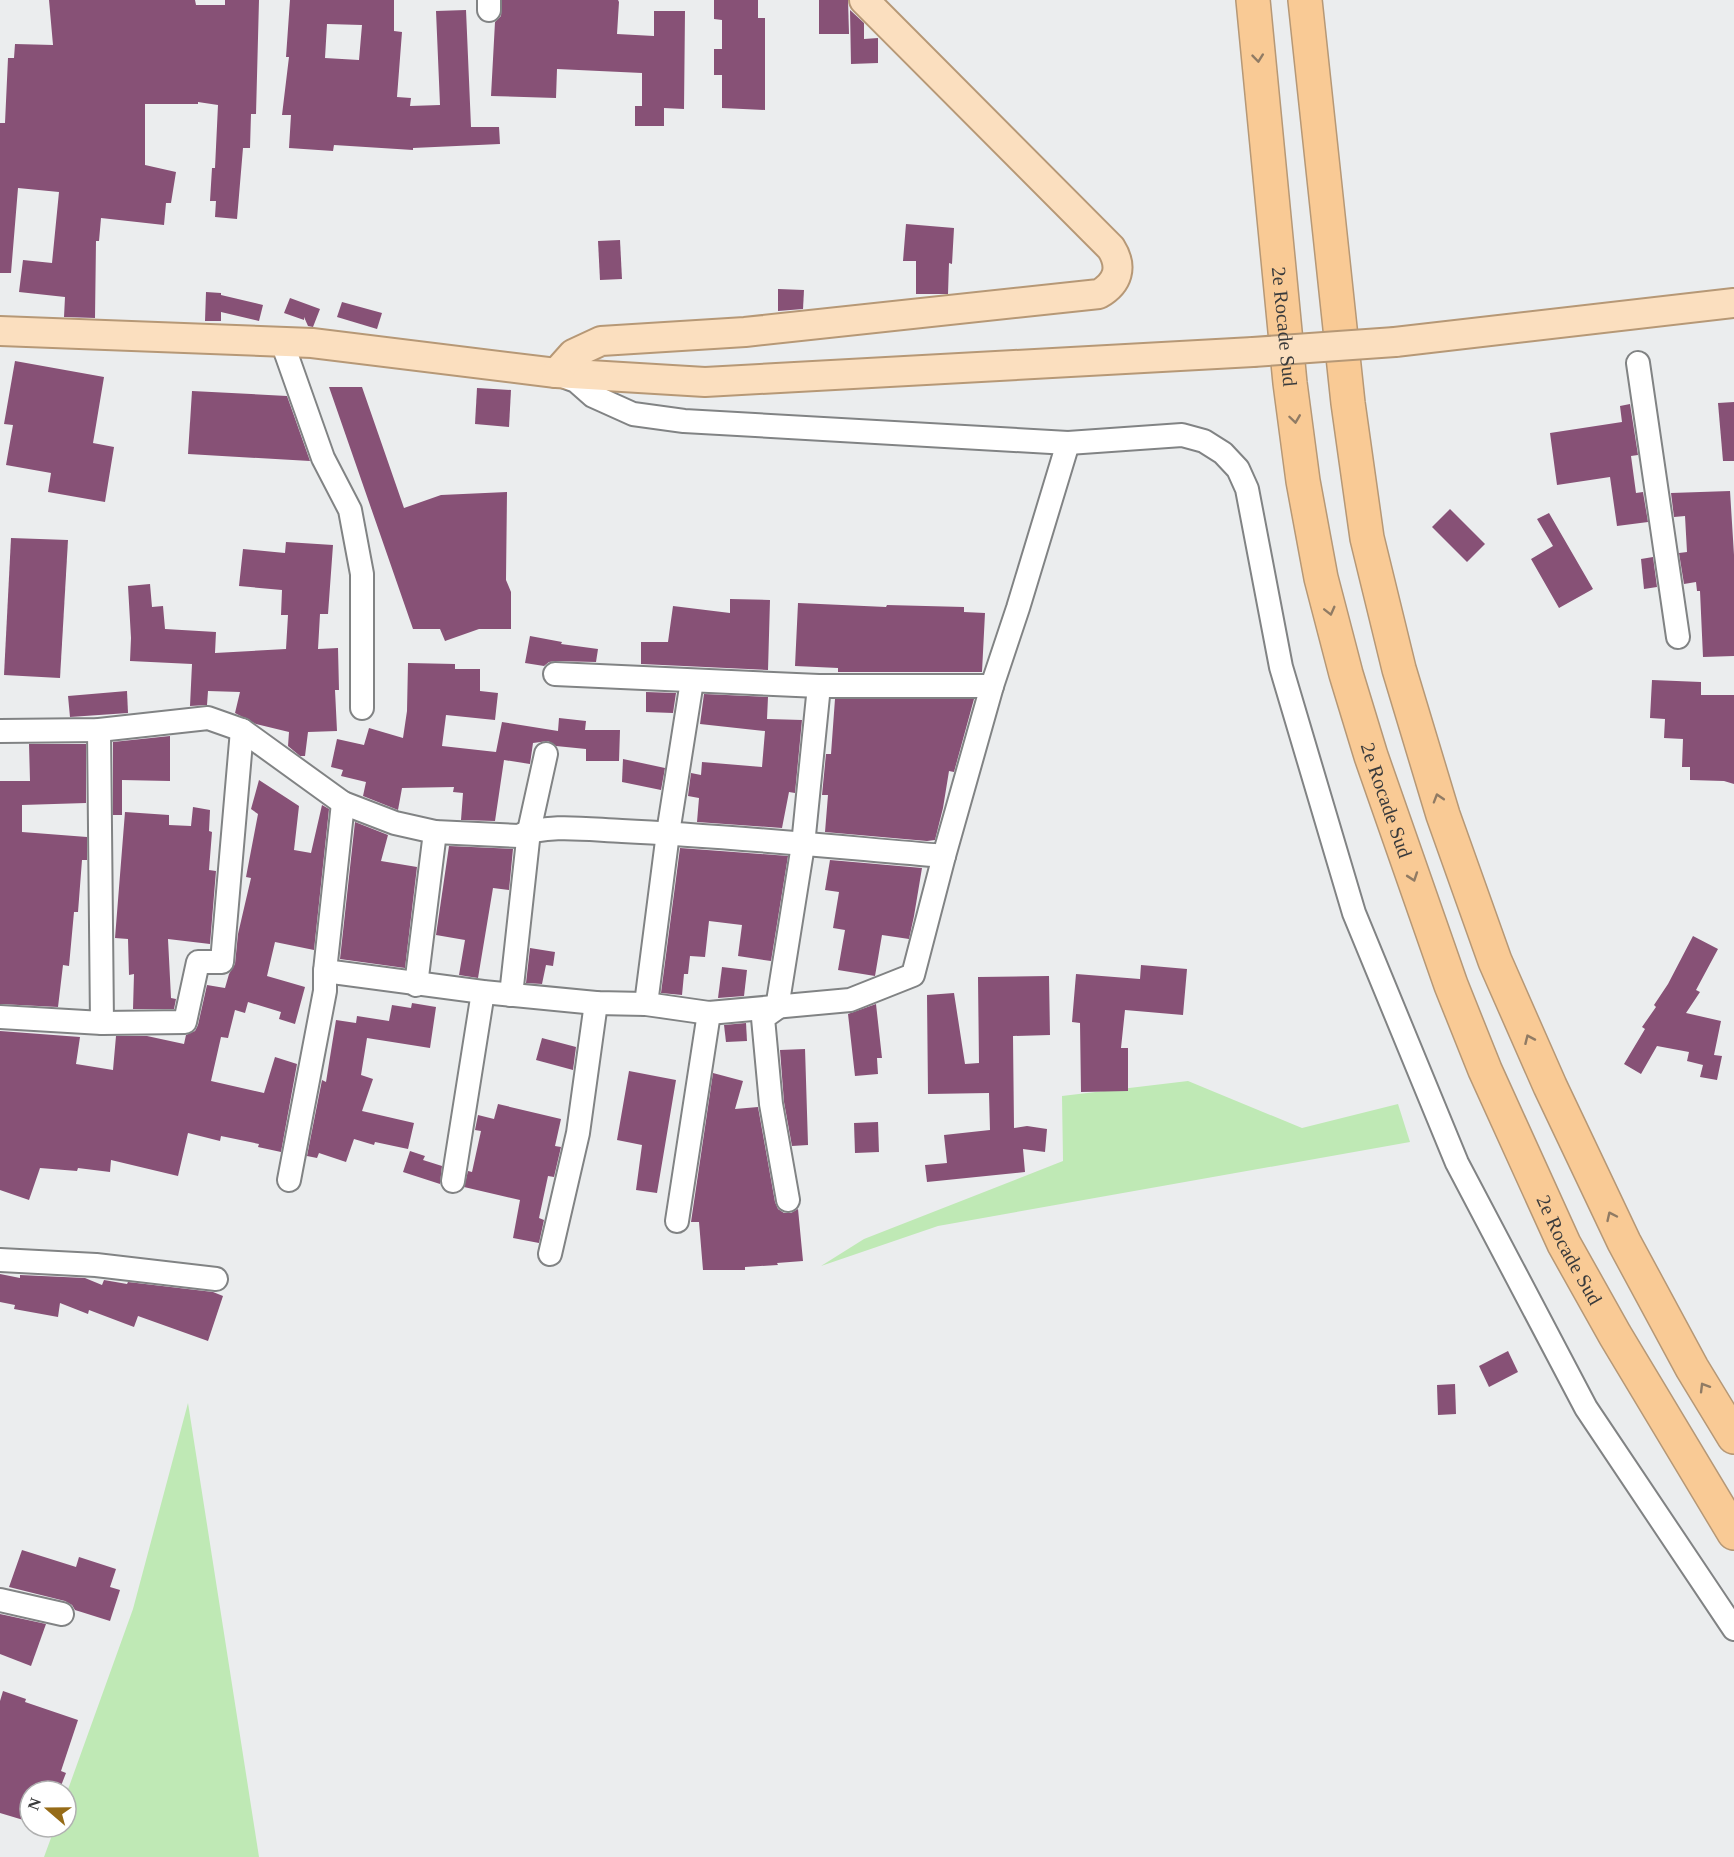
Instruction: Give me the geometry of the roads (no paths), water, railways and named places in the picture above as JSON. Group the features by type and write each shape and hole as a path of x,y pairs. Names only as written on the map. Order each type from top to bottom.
{"highway":[{"name":"2e Rocade Sud","path":"1253,0 1290,383 1303,481 1322,578 1346,674 1371,756 1451,985 1485,1070 1564,1244 1615,1335 1734,1533"},
{"path":"1305,0 1348,403 1367,538 1399,669 1443,815 1500,972 1550,1086 1624,1242 1692,1368 1734,1437"}],"main road":[{"path":"556,373 573,354 602,341 745,332 1099,294 1113,283 1118,265 1112,248 864,0"},
{"path":"0,331 312,343 556,373 705,382 1395,342 1734,303"}],"street":[{"path":"282,342 323,458 350,510 362,574 362,708"},
{"path":"1638,363 1678,638"},
{"path":"556,373 576,381 593,396 633,414 684,421 1068,442 1182,435 1204,441 1223,453 1238,469 1247,489 1281,667 1354,913 1457,1163 1586,1408 1734,1629"},
{"path":"325,971 483,992 596,1004 646,1004 709,1013 850,1000 914,975 944,856 992,686 1068,442"},
{"path":"555,674 819,686 992,686"},
{"path":"646,1004 668,833 692,681"},
{"path":"788,1200 771,1104 763,1018 777,1008 803,844 819,686"},
{"path":"0,731 99,730 208,718 242,730 343,803 395,823 435,832 519,836 529,831 567,829 668,833 944,856"},
{"path":"99,730 102,1023"},
{"path":"0,1017 102,1023 185,1022 198,962 222,962 242,730"},
{"path":"511,995 529,831 546,754"},
{"path":"289,1180 325,991 325,971 343,803"},
{"path":"416,984 435,832"},
{"path":"453,1181 483,992"},
{"path":"550,1254 578,1133 596,1004"},
{"path":"677,1221 709,1013"},
{"path":"0,1260 96,1265 216,1280"},
{"path":"0,1600 62,1614"}]}
